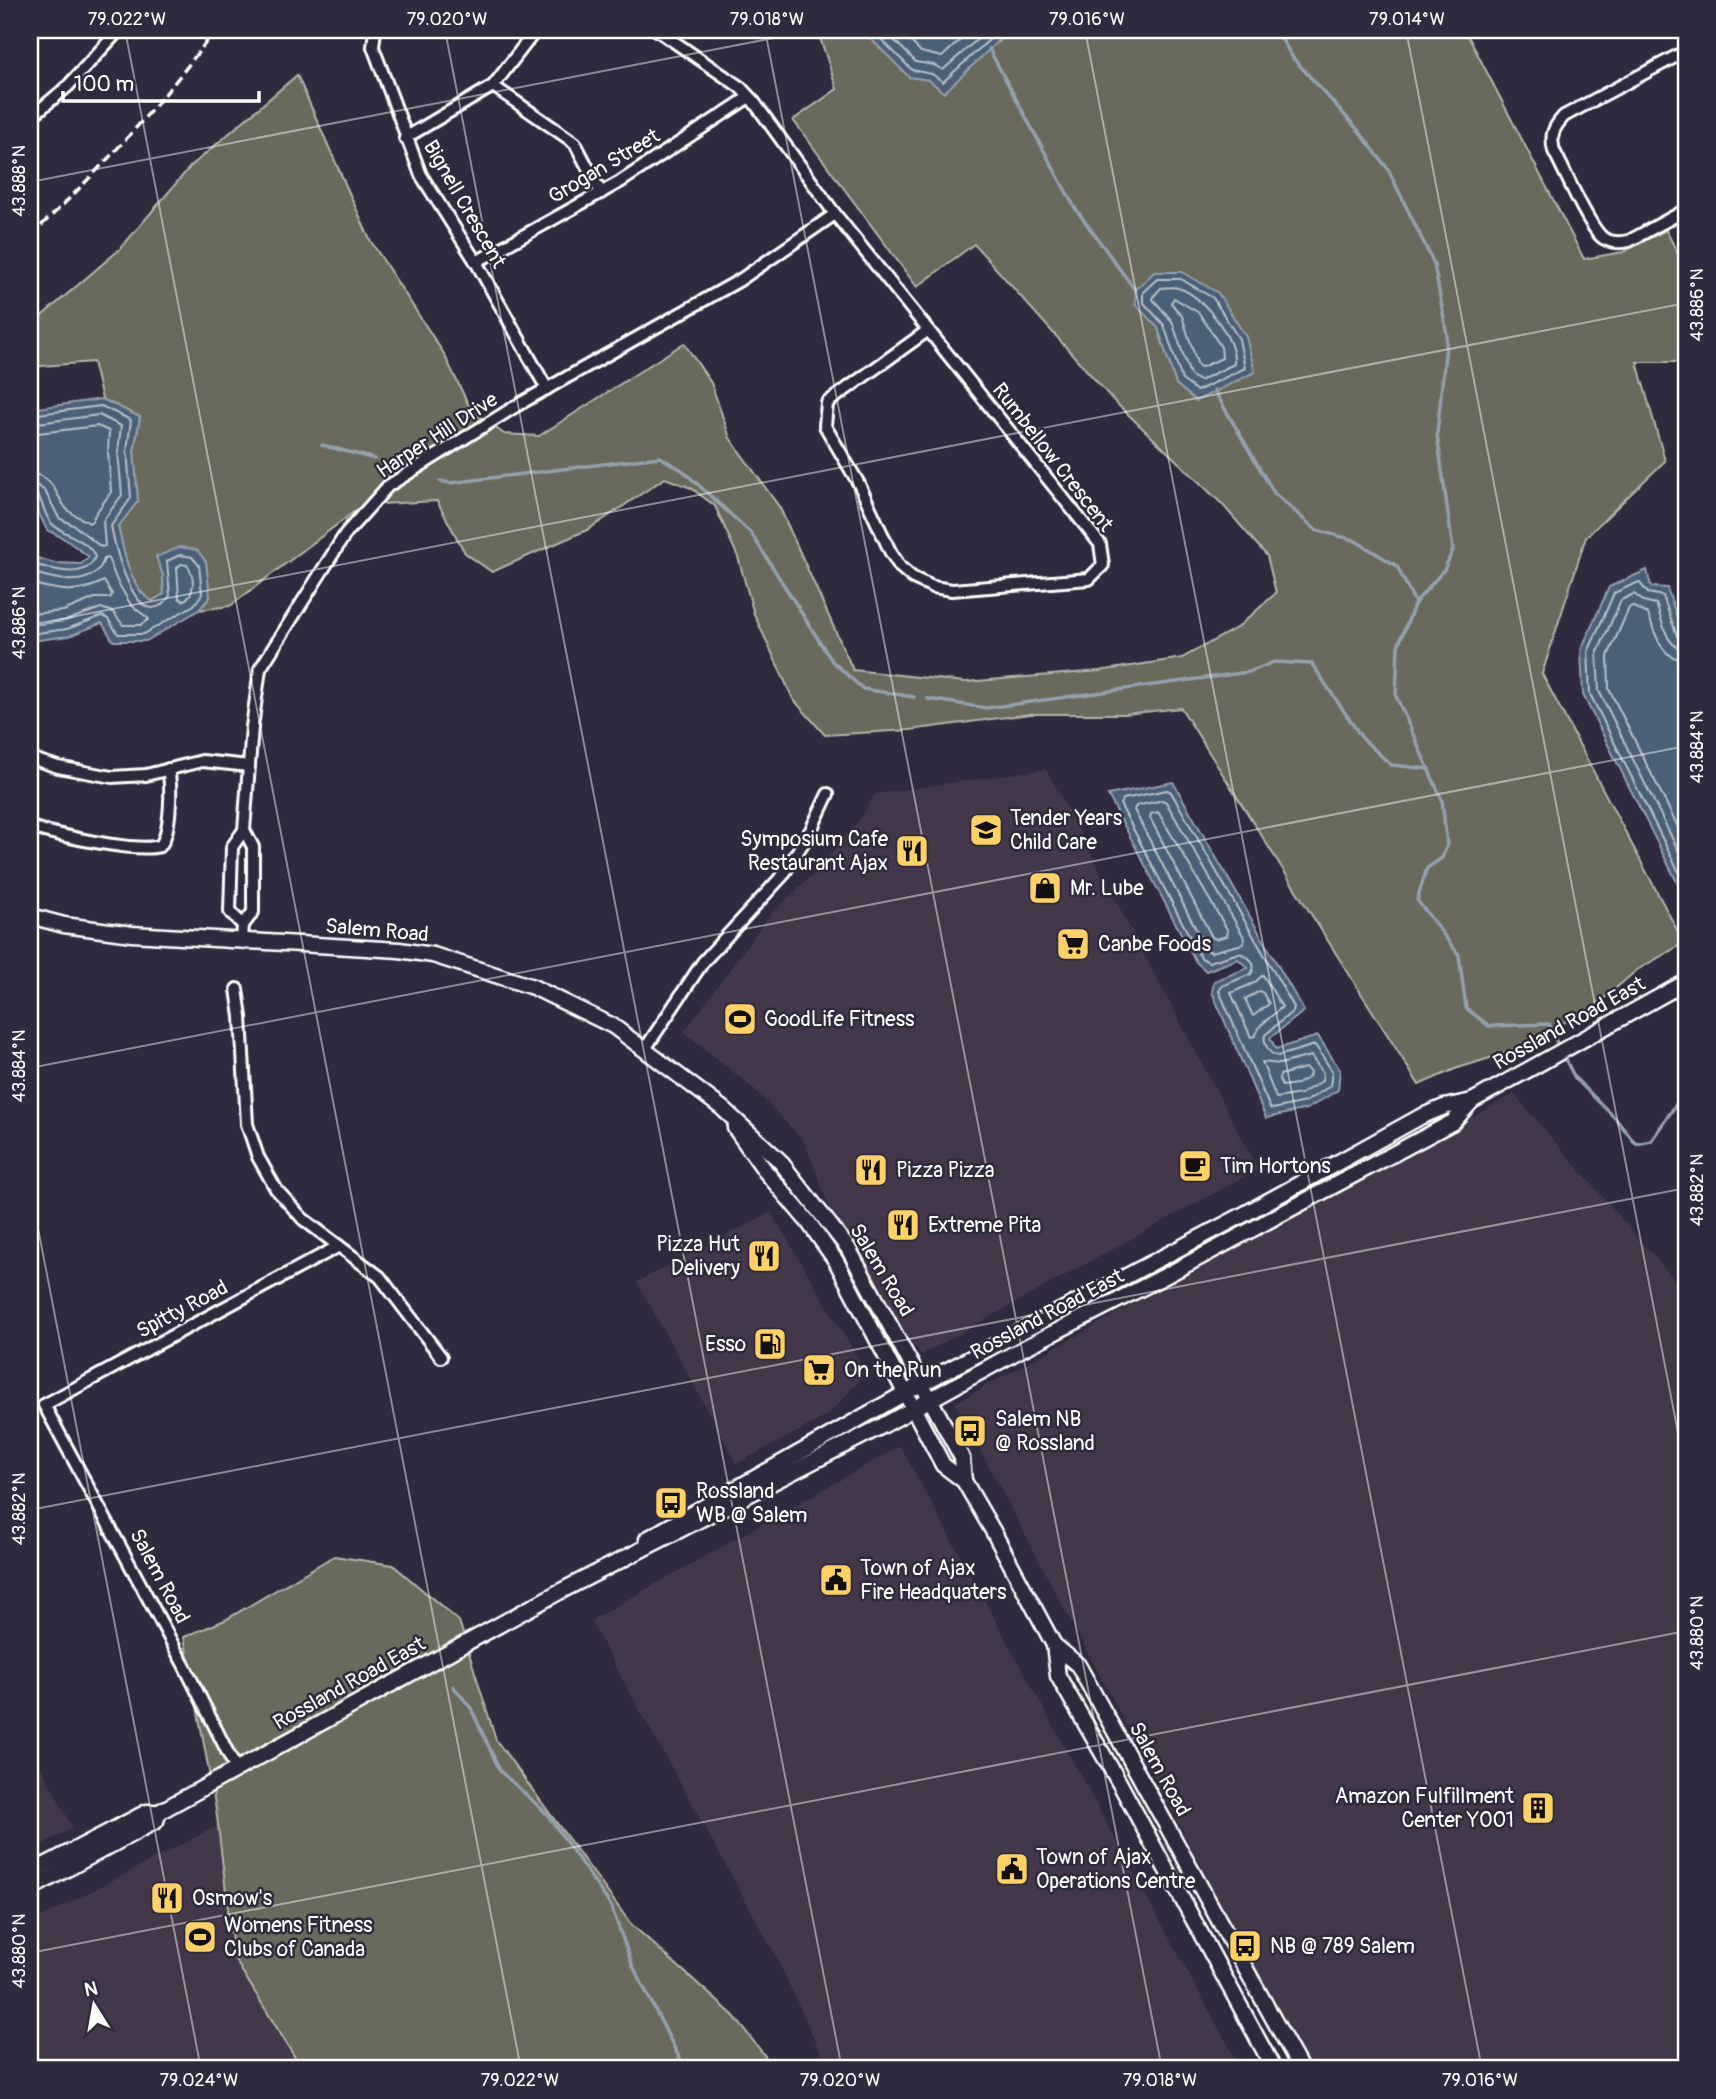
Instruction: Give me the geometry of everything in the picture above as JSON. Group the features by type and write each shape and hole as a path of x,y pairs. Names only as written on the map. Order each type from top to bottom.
{"main road":[{"name":"Salem Road","path":"30,916 64,925 132,934 399,950 433,956 533,987 613,1026 722,1108 779,1160 848,1248 962,1458 964,1480 1054,1645 1077,1665 1301,2069"},
{"name":"Rossland Road East","path":"559,1592 653,1534 921,1384 1251,1211 1420,1117 1444,1107 1472,1101 1686,982"},
{"name":"Rossland Road East","path":"30,1873 147,1812 159,1811 559,1592 914,1408 1453,1122 1472,1101"},
{"name":"Salem Road","path":"722,1108 765,1172 809,1223 836,1261 943,1465 964,1480"},
{"name":"Salem Road","path":"1054,1645 1058,1676 1120,1784 1274,2069"},
{"name":"Rossland Road East","path":"30,1889 156,1821 159,1811"}],"street":[{"path":"30,100 34,115 68,86 119,30"},
{"name":"Bignell Crescent","path":"375,30 373,47 421,175 476,262 547,389"},
{"path":"405,138 493,86 536,30"},
{"path":"657,30 740,87 835,214"},
{"path":"1686,51 1564,116 1554,126 1551,137 1554,151 1595,230 1608,241 1629,241 1686,209"},
{"path":"493,86 575,143 601,193"},
{"name":"Grogan Street","path":"476,262 601,193 749,97"},
{"name":"Rumbellow Crescent","path":"835,214 1100,544 1102,565 1089,579 952,590 933,587 913,578 900,567 859,484 825,426 827,403 928,331"},
{"name":"Harper Hill Drive","path":"243,925 230,912 232,847 244,830 260,669 346,533 387,486 547,389 740,280 835,214"},
{"path":"30,758 58,767 113,777 146,775 202,761 249,766"},
{"path":"30,827 110,844 152,848 160,846 166,835 172,784 169,769"},
{"path":"645,1049 703,962 783,875 811,830 828,794"},
{"name":"Harper Hill Drive","path":"242,940 243,925 253,912 253,847 244,830"},
{"path":"237,989 247,1124 258,1157 276,1189 303,1219 380,1277 441,1357"},
{"name":"Spitty Road","path":"44,1405 339,1246"},
{"name":"Salem Road","path":"44,1405 184,1665 236,1769"}],"shaded area":[{"path":"1046,769 1258,1169 921,1355 887,1306 827,1201 804,1141 754,1089 684,1032 767,918 813,874 860,819 875,794"},
{"path":"1514,1094 1686,1293 1686,2069 1309,2069 955,1403"},
{"path":"771,1212 867,1373 827,1416 737,1464 637,1282"},
{"path":"900,1446 1241,2069 828,2069 775,1954 590,1621"},
{"path":"30,1746 73,1828 30,1851"},
{"path":"217,1826 234,1958 304,2069 30,2069 30,1923"}],"green space":[{"path":"815,30 868,30 869,37 989,49 999,41 997,30 1465,30 1584,259 1623,252 1666,230 1686,269 1686,362 1637,362 1665,461 1586,537 1542,674 1684,943 1637,970 1595,1006 1509,1052 1455,1069 1419,1085 1181,708 1125,714 1030,714 910,730 825,735 793,699 754,614 738,557 715,506 691,488 665,478 589,529 492,572 465,553 437,501 363,505 230,606 199,610 210,597 157,557 163,575 164,594 152,601 137,587 128,568 118,526 138,501 134,451 140,417 102,399 93,362 30,367 30,326 120,249 190,167 297,75 370,240 444,354 471,410 504,434 539,436 684,343 711,383 730,438 780,508 853,670 965,682 1099,671 1182,658 1238,627 1276,593 1267,556 1222,504 1113,400 974,244 917,287 793,120 837,89 818,32","holes":["1158,328 1214,390 1196,401 1176,384"]},
{"path":"334,1556 393,1565 459,1621 496,1740 631,1924 734,2016 775,2069 302,2069 234,1958 216,1809 184,1637 225,1620"}],"water":[{"path":"868,30 997,30 999,40 944,93 929,80 909,77 869,37"},
{"path":"1154,272 1182,272 1218,293 1246,337 1255,372 1196,401 1176,384 1158,328 1136,305 1135,290"},
{"path":"102,399 140,417 134,451 138,501 118,527 125,557 138,588 152,601 164,594 163,575 156,557 180,547 197,550 206,562 210,597 199,610 146,641 113,641 102,623 69,636 30,641 30,556 55,563 81,564 89,557 65,539 47,530 30,495 30,409"},
{"path":"1647,570 1651,587 1667,588 1686,643 1686,897 1583,695 1581,650 1609,587"},
{"path":"1173,782 1304,1011 1270,1038 1276,1049 1318,1036 1340,1070 1338,1090 1307,1109 1266,1118 1212,992 1214,981 1248,968 1238,959 1206,971 1196,962 1108,795"}],"waterway":[{"path":"1276,30 1293,58 1359,131 1388,169 1434,264 1447,335 1437,434 1453,550 1444,570 1415,603 1398,646 1396,696 1442,800 1447,845 1442,858 1427,868 1417,900 1459,955 1466,1008 1489,1026 1549,1024 1559,1048"},
{"path":"989,49 1075,208 1135,290"},
{"path":"1214,390 1274,493 1316,530 1354,540 1397,566 1415,603"},
{"path":"322,445 375,459"},
{"path":"440,481 450,483 660,457 682,470 751,533 832,661 863,689 914,697"},
{"path":"928,699 986,708 1249,672 1274,662 1312,664 1362,738 1391,765 1429,769"},
{"path":"1563,1055 1575,1078 1615,1118 1636,1144 1651,1141 1686,1090"},
{"path":"453,1686 471,1708 500,1771 547,1814 611,1906 632,1964 685,2069"}],"railway":[{"path":"30,236 127,138 215,30"}],"place":[{"name":"Tender Years Child Care","path":"986,830"},
{"name":"Symposium Cafe Restaurant Ajax","path":"912,851"},
{"name":"Mr. Lube","path":"1045,888"},
{"name":"Canbe Foods","path":"1073,944"},
{"name":"GoodLife Fitness","path":"740,1019"},
{"name":"Tim Hortons","path":"1195,1166"},
{"name":"Pizza Pizza","path":"871,1170"},
{"name":"Extreme Pita","path":"903,1225"},
{"name":"Pizza Hut Delivery","path":"764,1256"},
{"name":"Esso","path":"770,1344"},
{"name":"On the Run","path":"819,1370"},
{"name":"Salem NB @ Rossland","path":"970,1431"},
{"name":"Rossland WB @ Salem","path":"671,1503"},
{"name":"Town of Ajax Fire Headquaters","path":"836,1580"},
{"name":"Amazon Fulfillment Center YOO1","path":"1538,1808"},
{"name":"Town of Ajax Operations Centre","path":"1012,1869"},
{"name":"Osmow's","path":"167,1898"},
{"name":"Womens Fitness Clubs of Canada","path":"200,1937"},
{"name":"NB @ 789 Salem","path":"1245,1946"}]}
